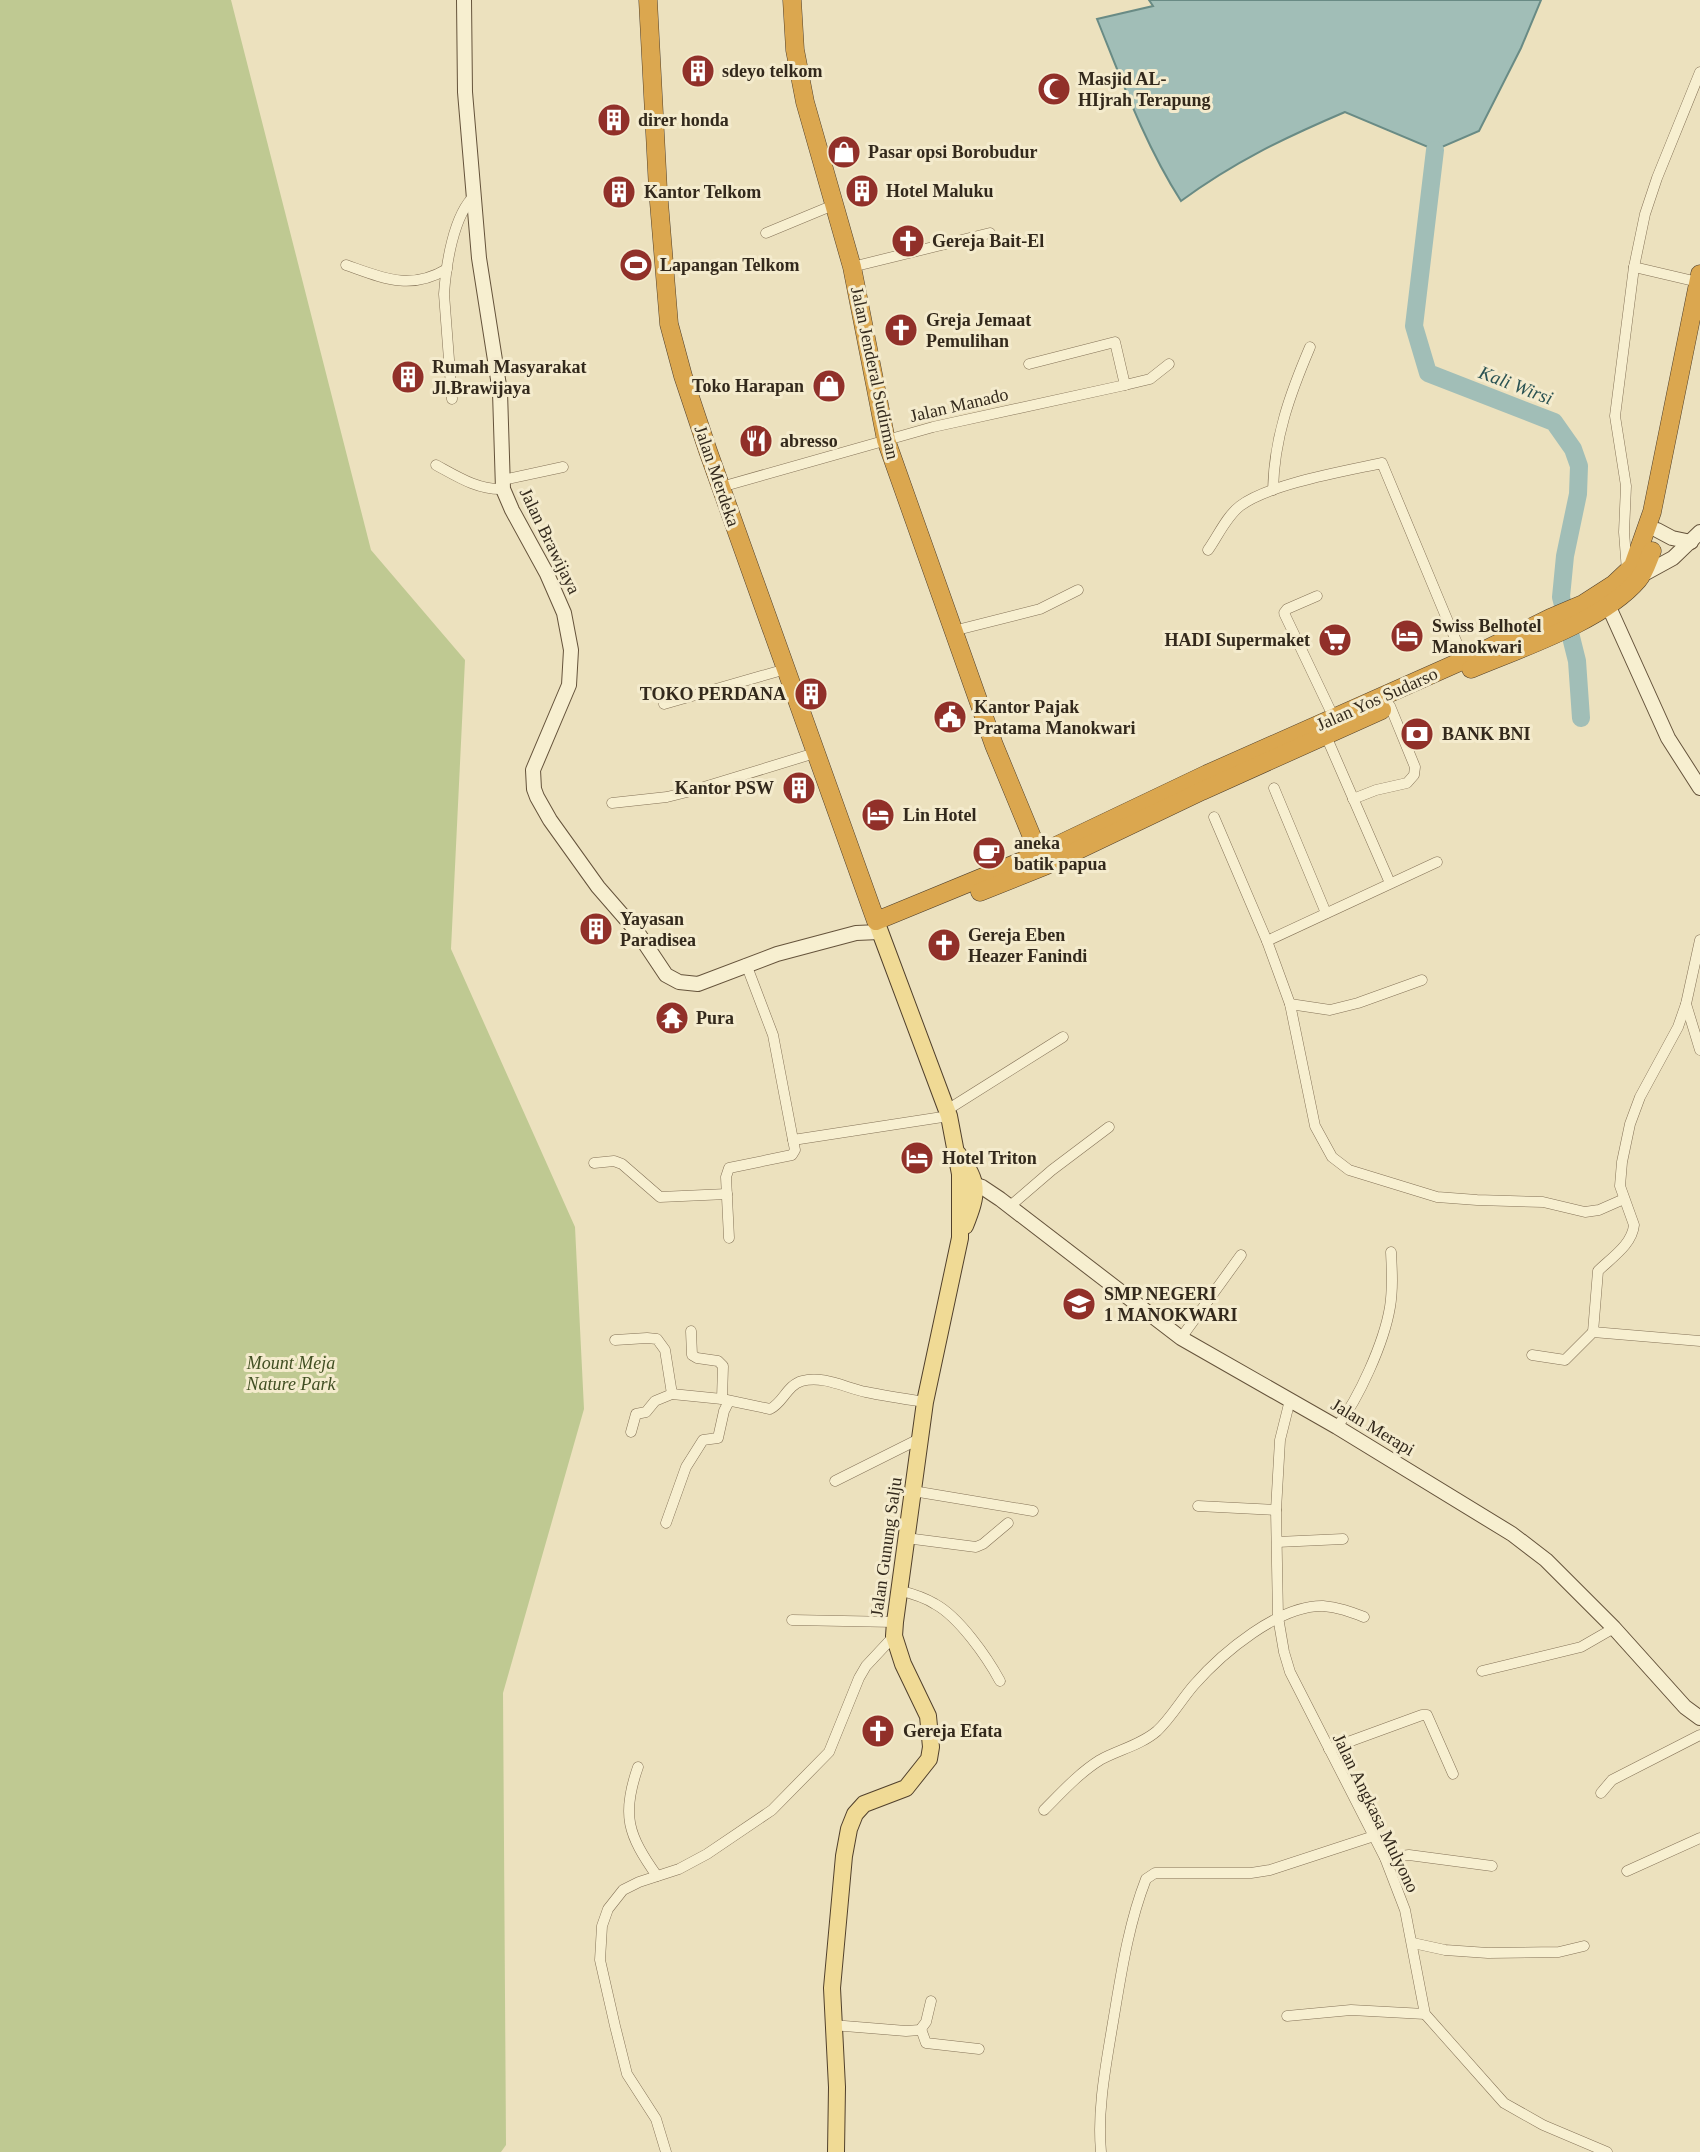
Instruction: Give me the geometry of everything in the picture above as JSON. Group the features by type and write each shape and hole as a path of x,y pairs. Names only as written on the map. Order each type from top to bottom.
{"highway":[{"name":"Jalan Merdeka","path":"648,0 657,190 669,324 683,376 721,487 877,927"},
{"name":"Jalan Jenderal Sudirman","path":"792,0 795,50 805,102 852,267 886,440 994,745 1039,854"},
{"name":"Jalan Yos Sudarso","path":"877,927 1045,866 1334,718 1464,660 1585,611 1608,605 1626,592 1635,573 1653,548 1685,374 1699,278"},
{"name":"Jalan Yos Sudarso","path":"1585,611 1614,584 1635,573 1700,325"},
{"name":"Jalan Yos Sudarso","path":"877,927 1239,767 1326,736 1553,625"}],"main road":[{"path":"877,927 948,1113 957,1153 973,1175 968,1189"},
{"name":"Jalan Gunung Salju","path":"836,2152 832,2025 834,1975 844,1856 849,1829 855,1814 864,1804 906,1788 929,1759 931,1733 928,1716 903,1664 894,1629 925,1402 968,1189"}],"street":[{"name":"Jalan Brawijaya","path":"464,0 463,70 479,258 500,392 503,484 512,510 547,573 564,613 572,650 569,685 533,770 537,797 578,859 638,933 666,975 679,982 698,984 746,964 877,927"},
{"path":"1696,537 1663,565 1635,573 1625,532 1626,486 1615,416 1634,267 1645,214 1700,72"},
{"path":"452,399 444,294 459,220 475,195"},
{"path":"766,233 836,204"},
{"path":"852,267 990,233"},
{"path":"345,265 395,281 415,282 432,278 447,269"},
{"path":"1634,267 1699,278"},
{"path":"1029,364 1114,342 1125,385"},
{"path":"1273,490 1279,434 1310,347"},
{"name":"Jalan Manado","path":"721,487 982,414 1150,379 1169,364"},
{"path":"1208,550 1240,507 1273,490 1383,464 1464,660"},
{"path":"436,466 488,490 563,467"},
{"path":"1657,530 1672,538 1696,537"},
{"path":"953,631 1040,609 1078,590"},
{"path":"1317,596 1287,609 1284,614 1334,718"},
{"path":"1608,605 1668,738 1700,788"},
{"path":"664,704 786,669"},
{"path":"1353,799 1407,783 1413,775 1415,767 1390,706"},
{"path":"1326,736 1390,883"},
{"path":"612,803 679,794 816,753"},
{"path":"1274,788 1326,913"},
{"path":"1214,817 1267,941 1290,1003 1315,1126 1332,1157 1342,1166 1426,1194 1455,1199 1543,1202 1585,1212 1599,1210 1624,1199"},
{"path":"1267,941 1437,862"},
{"path":"1532,1355 1565,1360 1593,1332 1598,1271 1627,1242 1633,1231 1634,1225 1624,1199 1620,1176 1634,1108 1678,1027 1700,940"},
{"path":"729,1238 726,1177 729,1168 792,1155 795,1150 773,1035 746,964"},
{"path":"1290,1003 1330,1010 1422,981"},
{"path":"1686,1003 1700,1050"},
{"path":"793,1140 948,1113 1063,1037"},
{"path":"1004,1203 1109,1128"},
{"path":"594,1163 614,1161 622,1164 660,1197 727,1195"},
{"name":"Jalan Merapi","path":"968,1189 1004,1203 1181,1338 1338,1427 1520,1541 1546,1560 1614,1628 1685,1707 1700,1718"},
{"path":"1338,1427 1362,1387 1388,1316 1392,1290 1391,1252"},
{"path":"1181,1338 1241,1255"},
{"path":"666,1523 686,1467 703,1440 718,1438 724,1411 723,1366 718,1361 692,1355 691,1331"},
{"path":"1593,1332 1700,1341"},
{"path":"615,1340 657,1339 665,1350 672,1394"},
{"path":"631,1432 636,1414 646,1412 655,1401 672,1394 770,1409 779,1404 797,1383 816,1380 845,1385 863,1392 925,1402"},
{"name":"Jalan Angkasa Mulyono","path":"1290,1400 1280,1440 1276,1510 1278,1617 1284,1652 1290,1672 1385,1858 1405,1910 1426,2014"},
{"path":"835,1481 920,1438"},
{"path":"913,1491 1033,1511"},
{"path":"1198,1506 1276,1510"},
{"path":"906,1538 980,1546 1007,1523"},
{"path":"1278,1542 1343,1539"},
{"path":"898,1590 937,1604 991,1665 1000,1681"},
{"path":"1044,1810 1087,1769 1149,1737 1159,1729 1195,1683 1237,1645 1278,1617 1291,1611 1321,1606 1340,1608 1364,1617"},
{"path":"792,1620 894,1629"},
{"path":"1482,1671 1581,1647 1614,1628"},
{"path":"666,2152 656,2119 627,2074 600,1960 602,1926 608,1909 623,1890 680,1869 772,1810 824,1757 832,1745 859,1678 894,1629"},
{"path":"1329,1749 1422,1714 1431,1719 1453,1774"},
{"path":"1601,1793 1612,1780 1700,1735"},
{"path":"638,1767 629,1792 628,1819 638,1850 657,1876"},
{"path":"1101,2152 1100,2131 1119,1982 1146,1880 1155,1873 1270,1871 1374,1836"},
{"path":"1627,1871 1700,1838"},
{"path":"1385,1858 1409,1855 1492,1866"},
{"path":"1413,1943 1445,1950 1488,1953 1559,1952 1584,1946"},
{"path":"832,2025 906,2031 921,2029 926,2022 930,2001"},
{"path":"1287,2016 1351,2010 1426,2014 1504,2103 1543,2125 1606,2152"},
{"path":"921,2029 926,2043 979,2049"}],"green space":[{"name":"Mount Meja Nature Park","path":"0,0 231,0 371,550 465,660 451,949 575,1227 584,1409 503,1693 506,2145 501,2152 0,2152"}],"water":[{"path":"1149,0 1541,0 1521,48 1479,131 1435,150 1345,112 1260,152 1220,174 1181,201 1145,135 1097,19 1153,6"}],"waterway":[{"name":"Kali Wirsi","path":"1435,150 1414,326 1428,373 1554,422 1573,449 1579,466 1578,494 1565,556 1561,597 1577,661 1581,718"}],"place":[{"name":"sdeyo telkom","path":"698,71"},
{"name":"Masjid AL- HIjrah Terapung","path":"1054,89"},
{"name":"direr honda","path":"614,120"},
{"name":"Pasar opsi Borobudur","path":"844,152"},
{"name":"Hotel Maluku","path":"862,191"},
{"name":"Kantor Telkom","path":"619,192"},
{"name":"Gereja Bait-El","path":"908,241"},
{"name":"Lapangan Telkom","path":"636,265"},
{"name":"Greja Jemaat Pemulihan","path":"901,330"},
{"name":"Rumah Masyarakat Jl.Brawijaya","path":"408,377"},
{"name":"Toko Harapan","path":"829,386"},
{"name":"abresso","path":"756,441"},
{"name":"Swiss Belhotel Manokwari","path":"1407,636"},
{"name":"HADI Supermaket","path":"1335,640"},
{"name":"TOKO PERDANA","path":"811,694"},
{"name":"Kantor Pajak Pratama Manokwari","path":"950,717"},
{"name":"BANK BNI","path":"1417,734"},
{"name":"Kantor PSW","path":"799,788"},
{"name":"Lin Hotel","path":"878,815"},
{"name":"aneka batik papua","path":"989,853"},
{"name":"Yayasan Paradisea","path":"596,929"},
{"name":"Gereja Eben Heazer Fanindi","path":"944,945"},
{"name":"Pura","path":"672,1018"},
{"name":"Hotel Triton","path":"917,1158"},
{"name":"SMP NEGERI 1 MANOKWARI","path":"1079,1304"},
{"name":"Gereja Efata","path":"878,1731"}]}
